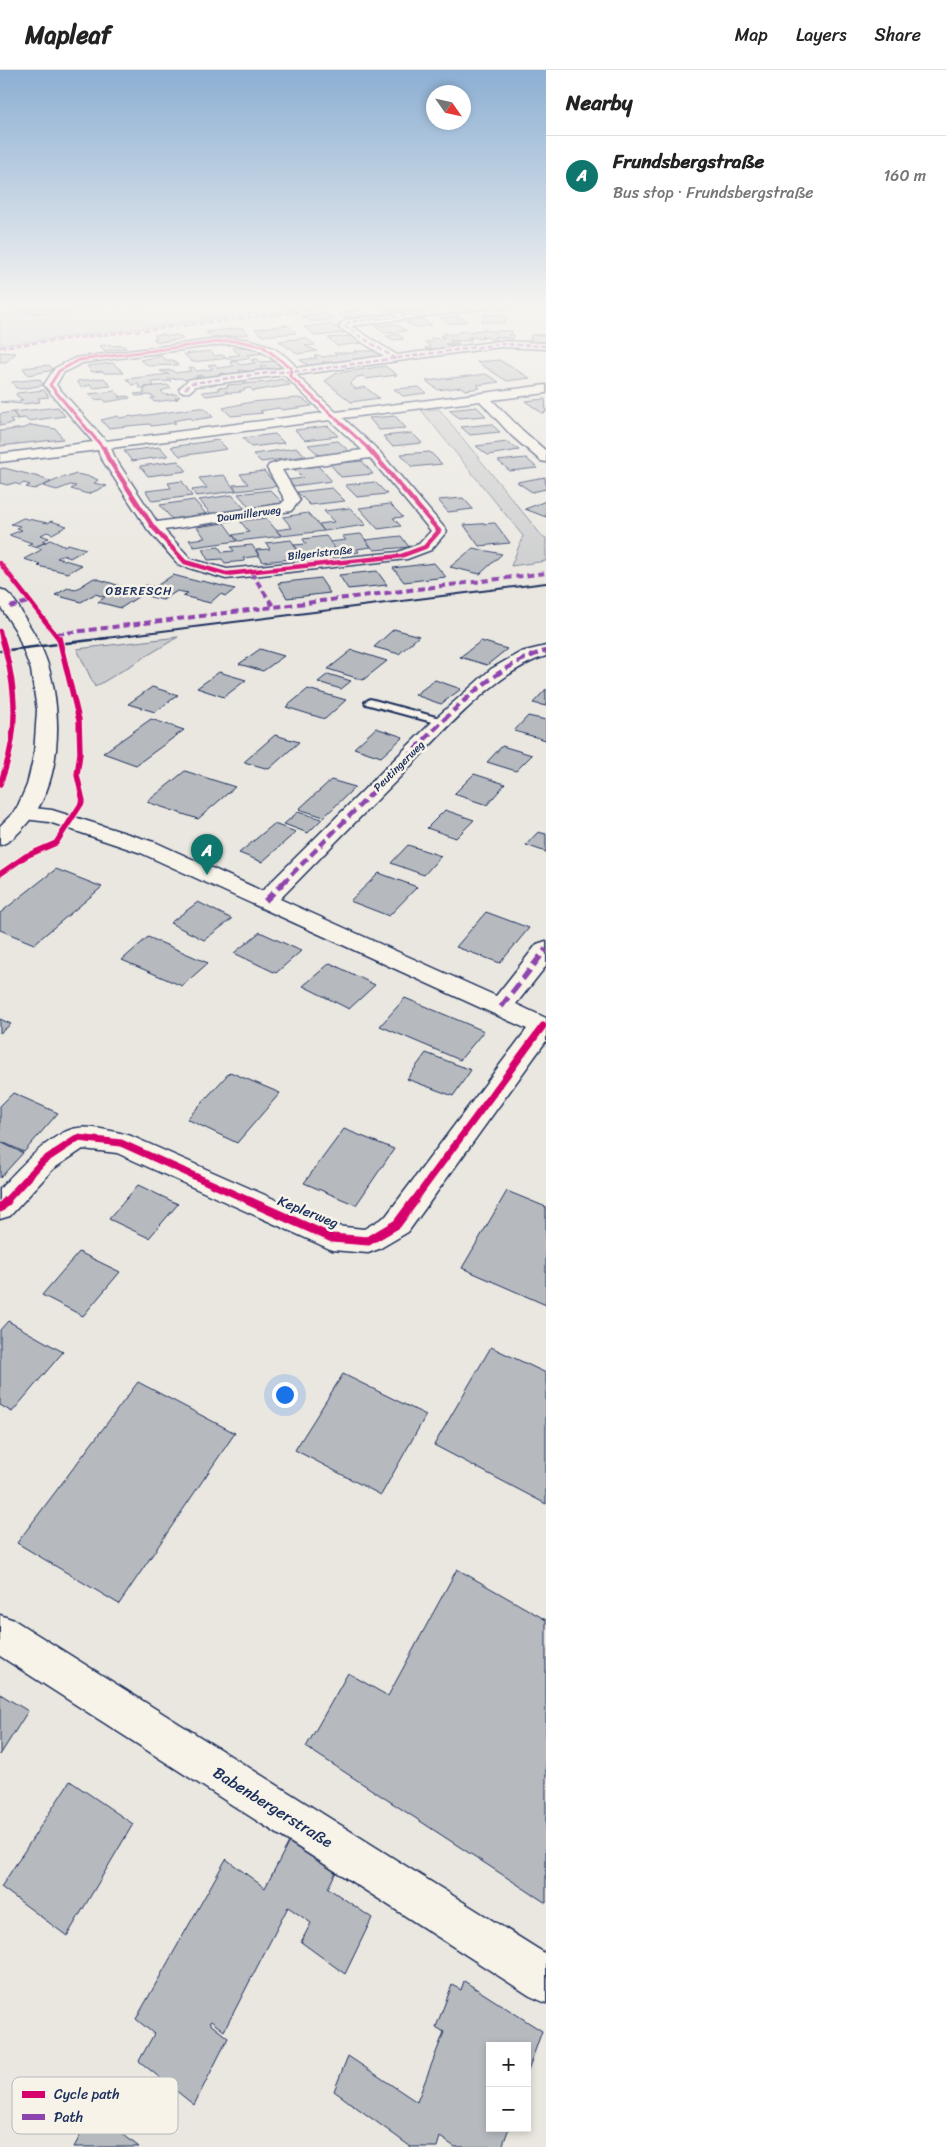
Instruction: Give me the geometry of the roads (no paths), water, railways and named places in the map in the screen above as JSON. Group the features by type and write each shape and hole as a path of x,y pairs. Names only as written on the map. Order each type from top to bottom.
{"street":[{"name":"Bilgeristraße","path":"63,400 103,446 108,458 152,527 185,562 226,574 401,556 425,547 439,531 373,453 318,400"},
{"path":"0,458 460,400"},
{"path":"486,400 517,433 546,458"},
{"name":"Daumillerweg","path":"152,527 286,508 293,500 274,468 280,464 373,453"},
{"path":"0,838 24,813 38,786 49,727 46,699 38,663 28,635 3,603"},
{"name":"Peutingerweg","path":"264,901 443,722 497,673 526,656 546,651"},
{"path":"24,813 52,816 126,840 544,1027"},
{"path":"500,1007 546,949"},
{"name":"Keplerweg","path":"0,1208 43,1162 78,1138 121,1143 332,1238 368,1241 397,1224 544,1027"},
{"name":"Babenbergerstraße","path":"0,1634 546,1980"}],"lane":[{"path":"370,702 443,722"}],"railway":[{"path":"98,639 546,583"},
{"path":"0,651 108,638"}],"place":[{"name":"Frundsbergstraße","path":"207,875"}],"district":[{"name":"OBERESCH","path":"139,591"}]}
